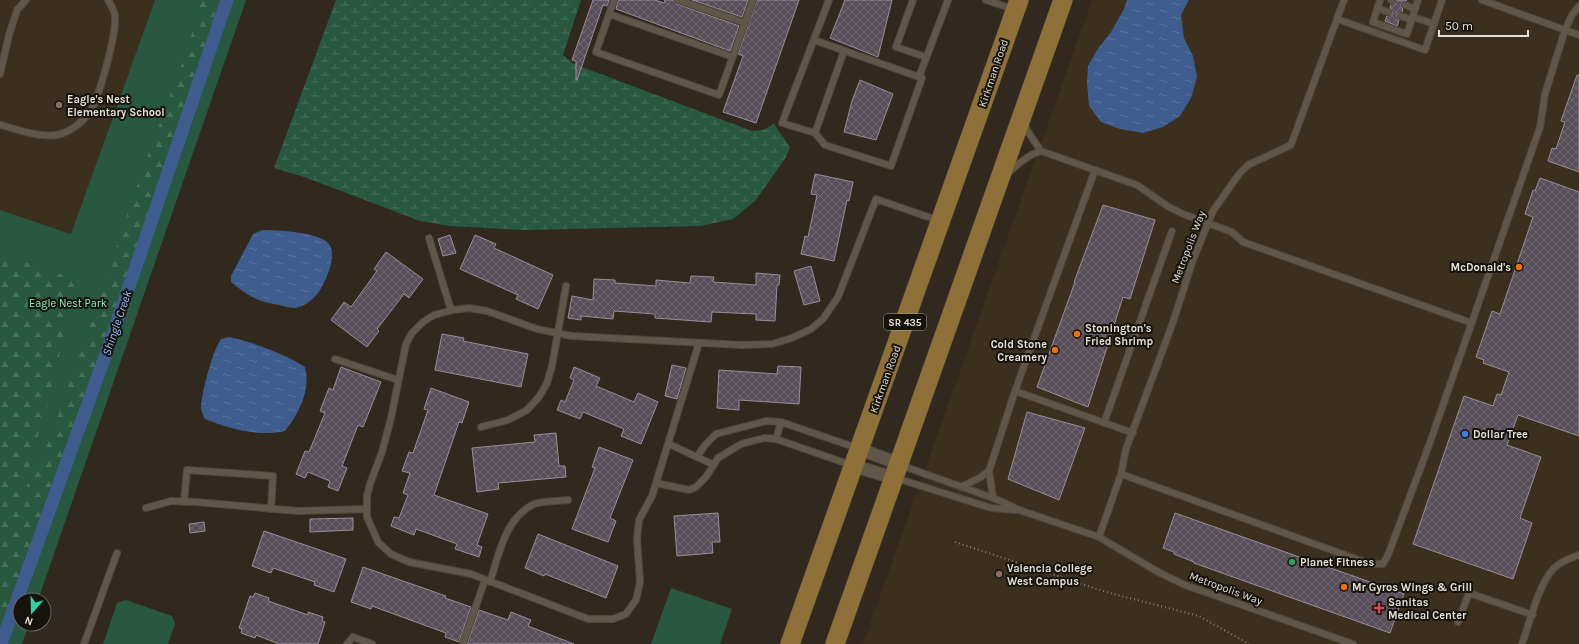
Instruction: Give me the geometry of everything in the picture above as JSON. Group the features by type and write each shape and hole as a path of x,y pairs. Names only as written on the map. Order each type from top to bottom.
{"main road":[{"path":"835,644 1063,0"},
{"name":"Kirkman Road","path":"790,644 1017,5"}],"street":[{"path":"857,458 896,471"},
{"path":"857,458 896,471"}],"lane":[{"path":"0,74 9,35 17,10 26,0"},
{"path":"0,125 37,134 55,136 68,131 81,122 92,109 114,33 115,15 108,0"},
{"path":"614,0 596,52 719,95 753,0"},
{"path":"678,0 744,24"},
{"path":"814,40 922,78 891,166 826,145 815,133 782,123 829,0"},
{"path":"913,0 896,48 926,58"},
{"path":"919,77 948,0"},
{"path":"986,0 1017,5"},
{"name":"Metropolis Way","path":"1099,537 1121,474 1126,449 1133,433 1138,415 1172,325 1191,266 1217,203 1239,174 1248,165 1291,145 1344,0"},
{"path":"1380,0 1372,22 1407,34 1418,0"},
{"path":"1337,19 1425,50 1442,0"},
{"path":"1482,0 1579,35"},
{"path":"1405,5 1415,9"},
{"path":"1121,474 1370,564 1383,564 1388,555 1428,448 1540,127 1545,94 1565,30 1572,15 1579,6"},
{"path":"1377,8 1388,12"},
{"path":"609,14 733,57"},
{"path":"1401,16 1434,24"},
{"path":"815,133 844,50"},
{"path":"1022,117 1028,132 1041,151 1137,184 1169,207 1232,232 1243,242 1472,323"},
{"path":"1000,181 1018,164 1033,154 1041,151"},
{"path":"993,498 989,471 1015,391 1095,170"},
{"path":"699,343 652,496 639,520 637,539 640,582 636,600 626,614 613,619 588,619 471,574 409,562 391,554 378,542 367,517 367,496 382,452 391,418 406,344 412,333 423,322 434,315 451,310 469,308 487,311 537,329 572,336 742,345 772,344 792,338 811,329 823,319 838,297 876,199 941,221"},
{"path":"1104,423 1172,231"},
{"path":"429,238 451,310"},
{"path":"481,427 508,420 527,410 539,397 548,383 566,286"},
{"path":"335,359 398,380"},
{"path":"1015,391 1133,433"},
{"path":"697,457 705,445 716,434 766,421 782,422 857,458"},
{"path":"776,439 782,422"},
{"path":"656,483 689,490 696,488 706,477 718,458 742,444 764,438 776,439 857,458"},
{"path":"669,444 714,465"},
{"path":"184,502 187,470 273,476 271,508"},
{"path":"896,471 961,487 993,498 1022,511"},
{"path":"896,471 990,508 1022,511"},
{"path":"961,487 982,477 989,471"},
{"path":"463,643 488,581 505,533 521,514 535,504 568,500"},
{"path":"146,508 171,501 298,511 367,509"},
{"name":"Metropolis Way","path":"1022,511 1099,537 1160,573 1185,585 1353,644"},
{"path":"84,644 117,553"},
{"path":"1522,644 1548,575 1559,564 1579,555"},
{"path":"1458,622 1469,593 1532,615"},
{"path":"347,644 353,637 372,644"}],"path":[{"path":"955,542 1106,592 1198,616 1249,644"}],"shaded area":[{"name":"Eagle's Nest Elementary School","path":"0,0 155,0 71,234 0,210"},
{"path":"1092,0 1571,0 1579,3 1579,644 863,644"}],"green space":[{"name":"Eagle Nest Park","path":"155,0 246,0 41,592 12,592 12,632 26,632 22,644 0,644 0,210 71,234"},
{"path":"201,0 227,0 107,351 19,592 12,592 12,611 0,644 0,254 76,279 62,340 55,380 21,498 52,435 70,377 86,337 143,168 187,50"},
{"path":"336,0 581,0 563,55 574,64 752,131 763,130 774,124 790,147 786,157 756,200 733,219 700,226 523,230 450,226 420,221 307,178 274,168"},
{"path":"671,588 732,609 720,644 651,644"},
{"path":"126,600 172,616 175,624 168,644 103,644 117,603"}],"water":[{"path":"1127,0 1189,0 1181,15 1184,38 1193,56 1197,77 1191,98 1180,116 1163,127 1143,133 1120,129 1101,122 1089,106 1087,83 1088,66 1097,50 1111,32 1124,9"},
{"path":"263,230 307,234 323,239 328,243 332,254 330,268 321,289 311,301 293,308 265,302 248,295 231,282 231,276 253,234"},
{"path":"229,337 268,349 305,367 305,393 295,417 285,431 265,433 244,431 205,419 201,407 208,372 214,353 221,339"}],"building":[{"path":"593,0 609,0 607,6 603,5 576,80 576,61 572,60"},
{"path":"618,0 655,0 664,3 665,0 674,0 677,4 739,26 730,51 616,9"},
{"path":"692,0 748,0 742,17"},
{"path":"757,0 799,0 756,123 723,112 743,56 738,54"},
{"path":"845,0 892,0 878,57 830,38"},
{"path":"1396,0 1407,0 1403,1 1401,4 1403,9 1402,12 1397,14 1399,20 1397,26 1385,21 1387,16 1392,14 1390,8 1391,5 1395,4"},
{"path":"1577,75 1579,75 1579,172 1548,161 1552,148 1556,149 1565,122 1561,121"},
{"path":"860,80 893,94 876,140 844,132 852,101"},
{"path":"815,174 853,182 849,201 847,200 834,261 801,254 805,236 808,237 817,195 811,194"},
{"path":"1540,178 1579,192 1579,436 1518,415 1507,445 1541,457 1520,518 1532,523 1513,579 1413,544 1464,396 1493,406 1497,394 1501,395 1509,372 1483,363 1484,360 1476,357 1492,311 1500,314 1533,217 1525,214 1533,190 1535,191"},
{"path":"1103,205 1155,220 1130,299 1123,297 1088,407 1037,387"},
{"path":"450,235 456,253 443,256 438,239"},
{"path":"475,235 496,244 494,248 553,275 538,309 516,299 518,295 460,269"},
{"path":"386,252 423,279 409,298 404,294 377,329 379,331 367,347 331,320 344,302 351,307 377,271 374,269"},
{"path":"811,266 820,301 804,305 794,271"},
{"path":"756,273 780,275 779,285 777,285 775,321 756,320 756,314 712,312 711,322 655,318 655,314 614,311 613,319 581,316 581,320 568,318 572,296 593,300 594,279 615,280 615,283 656,286 656,280 690,283 691,276 714,277 713,282 756,285"},
{"path":"442,334 464,338 463,341 528,354 521,387 435,370"},
{"path":"672,365 686,368 677,399 665,396"},
{"path":"778,366 801,367 799,404 739,400 739,410 717,408 719,370 777,374"},
{"path":"341,367 381,382 363,427 358,425 342,466 347,468 338,491 328,487 330,481 308,472 305,478 296,474 305,451 309,452 325,413 320,411 329,388 333,390"},
{"path":"574,367 600,378 596,386 634,402 638,393 658,402 641,444 621,436 624,429 583,412 580,419 557,410 561,400 565,402 574,380 570,378"},
{"path":"431,388 469,402 462,423 459,422 434,495 488,514 477,545 482,547 479,557 455,549 457,544 416,529 414,535 391,526 394,517 399,518 408,495 403,493 410,473 402,471 409,452 413,453 428,410 424,409"},
{"path":"1027,412 1085,428 1059,500 1008,479"},
{"path":"556,433 559,466 565,466 566,477 498,483 499,489 477,492 472,448 535,442 534,435"},
{"path":"599,447 633,460 610,518 616,521 608,542 572,529 595,468 592,467"},
{"path":"718,513 720,542 712,542 713,553 677,556 674,516"},
{"path":"1175,513 1404,594 1390,633 1194,563 1163,548"},
{"path":"353,518 353,530 310,532 310,519"},
{"path":"204,522 205,531 190,533 189,524"},
{"path":"264,531 346,559 334,592 314,585 315,582 273,568 271,573 252,566"},
{"path":"538,534 618,566 606,598 545,574 544,576 525,568"},
{"path":"363,567 446,596 445,598 471,607 459,642 445,637 446,633 372,606 371,609 351,602"},
{"path":"255,593 269,598 268,601 308,615 308,612 323,617 322,621 325,622 318,644 279,644 256,635 255,638 241,633 242,629 239,628 250,596 253,597"},
{"path":"479,610 508,620 511,612 531,620 528,626 574,644 467,644"}],"waterway":[{"name":"Shingle Creek","path":"1,644 107,351 227,0"}],"place":[{"name":"Eagle's Nest Elementary School","path":"59,105"},
{"name":"McDonald's","path":"1519,267"},
{"name":"Stonington's Fried Shrimp","path":"1077,334"},
{"name":"Cold Stone Creamery","path":"1055,350"},
{"name":"Dollar Tree","path":"1465,434"},
{"name":"Planet Fitness","path":"1292,562"},
{"name":"Valencia College West Campus","path":"999,574"},
{"name":"Mr Gyros Wings & Grill","path":"1344,587"},
{"name":"Sanitas Medical Center","path":"1379,608"}]}
